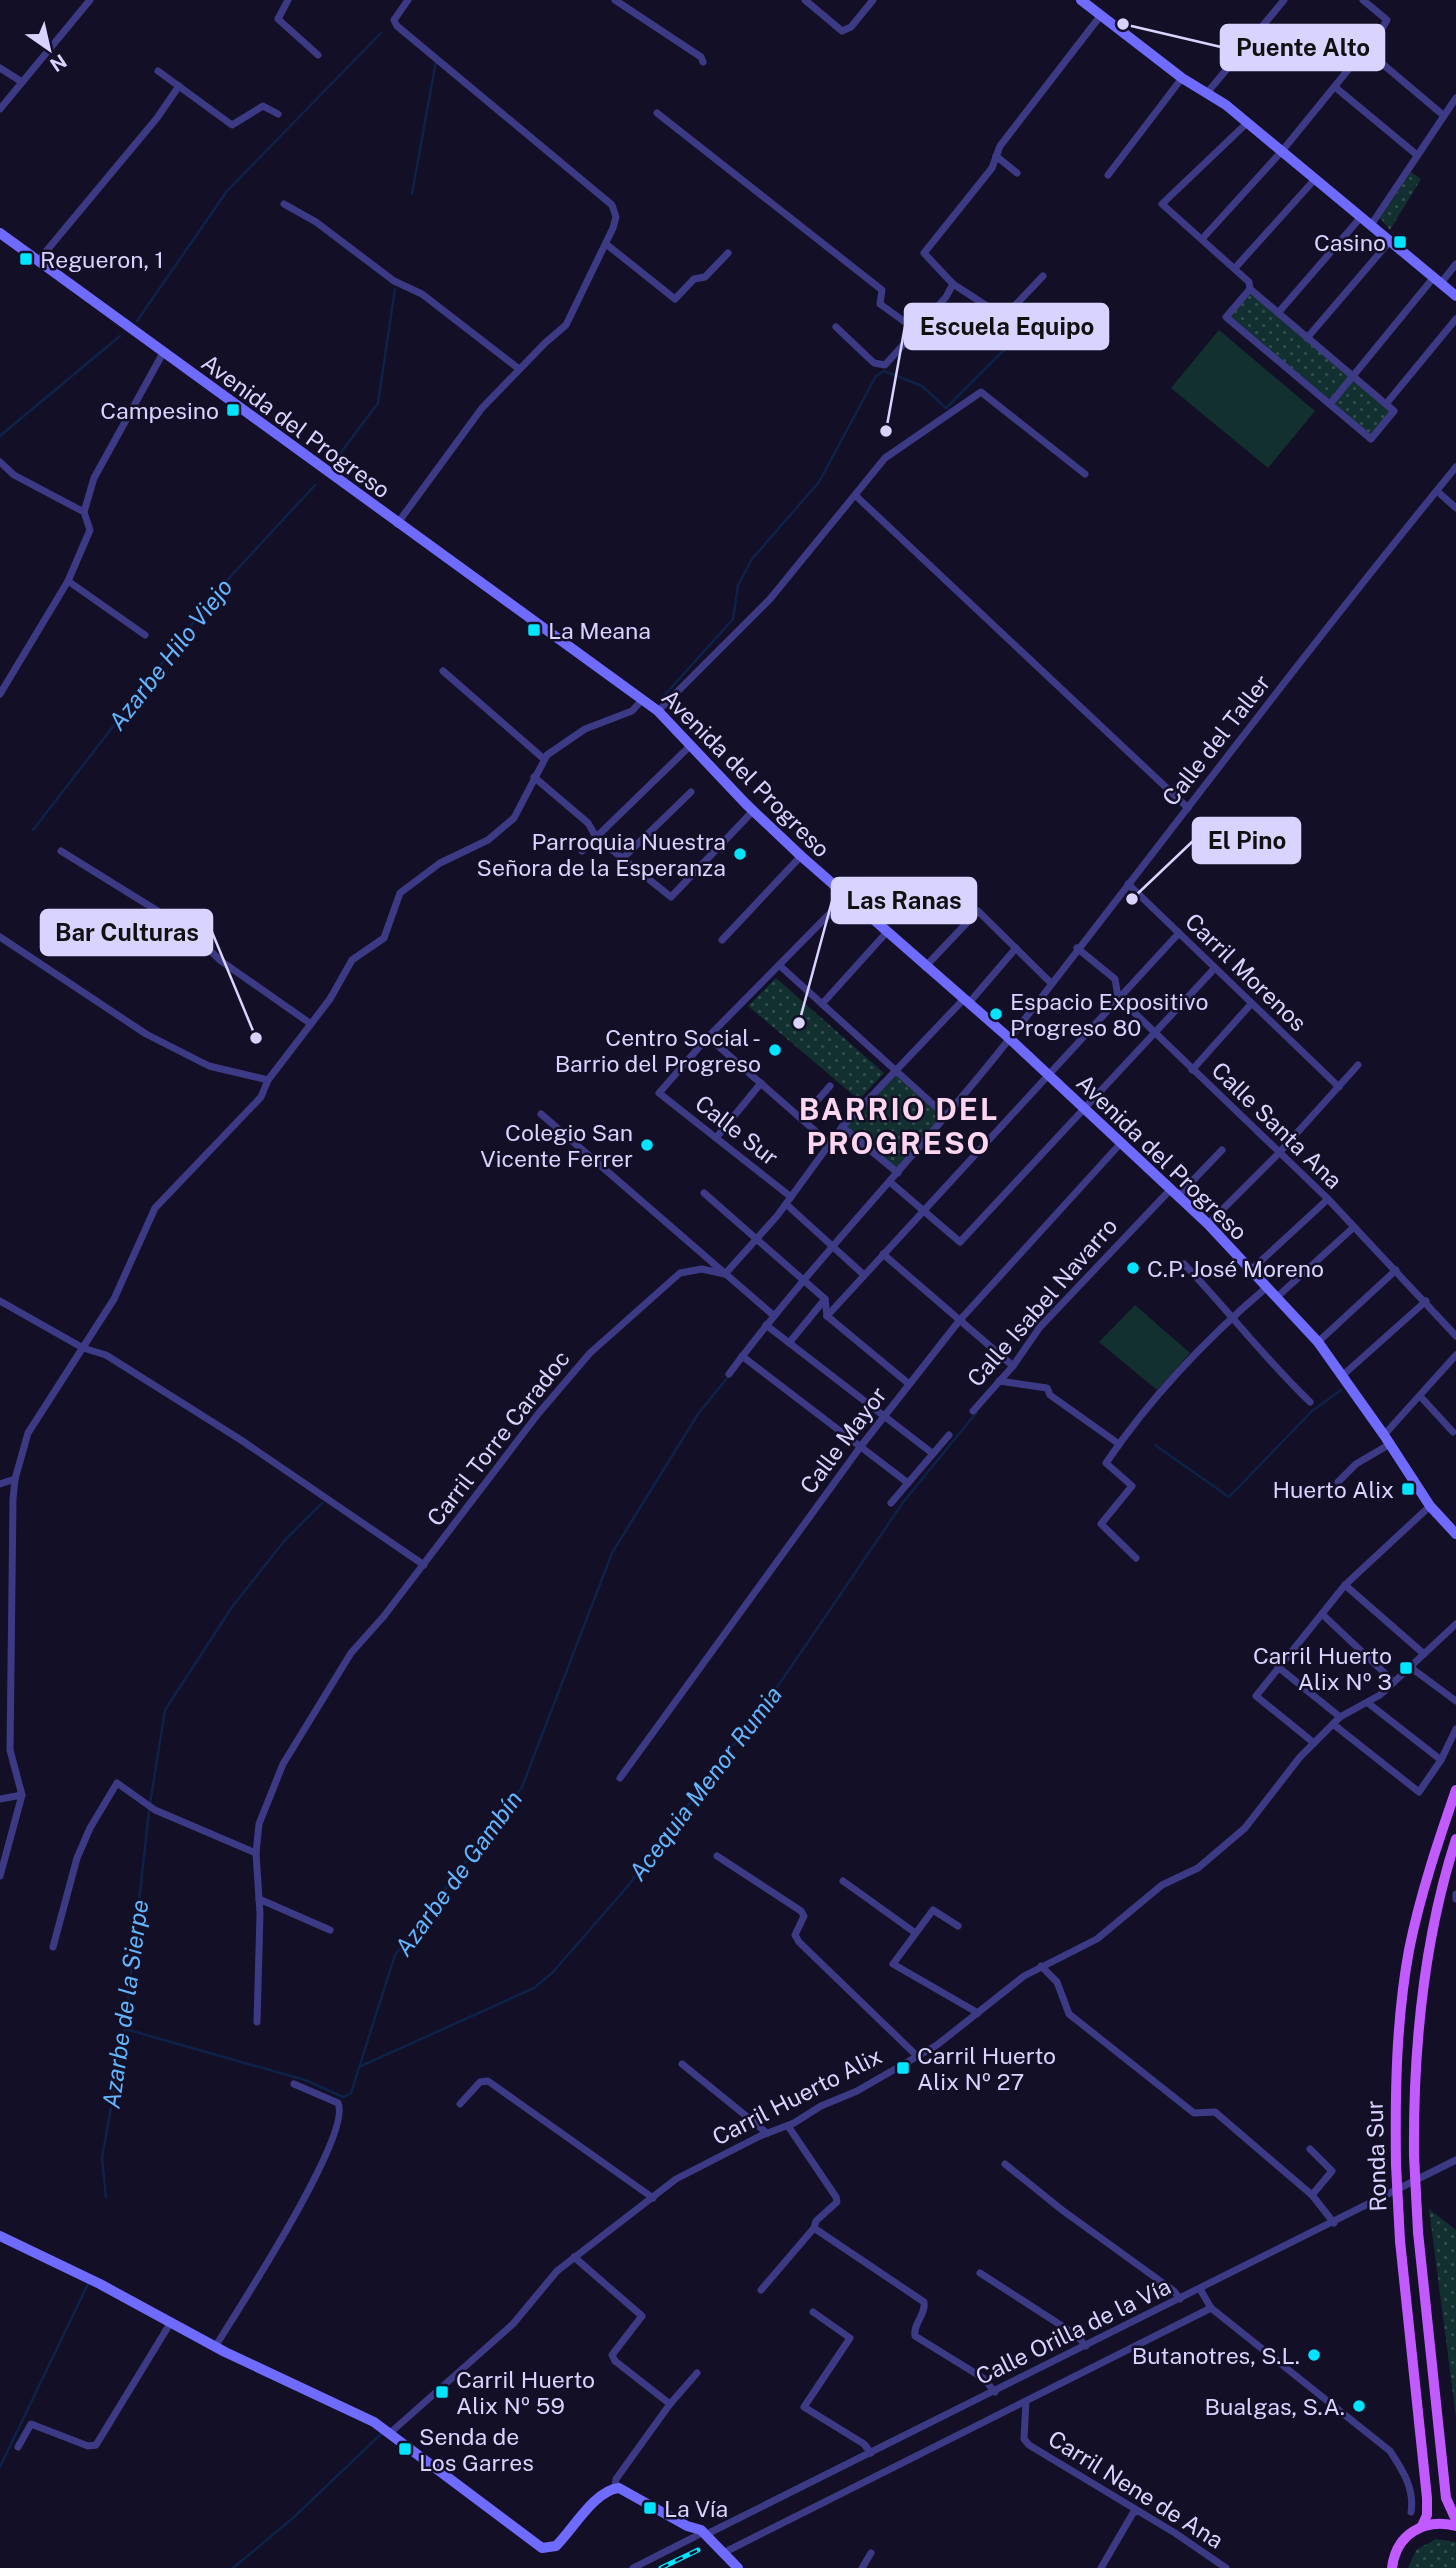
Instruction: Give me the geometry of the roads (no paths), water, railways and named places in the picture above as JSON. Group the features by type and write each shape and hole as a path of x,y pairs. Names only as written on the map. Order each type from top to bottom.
{"main road":[{"path":"1081,0 1182,78 1248,122 1456,296"},
{"name":"Avenida del Progreso","path":"0,233 397,524 658,710 753,811 886,933 1009,1038 1208,1224 1318,1342 1387,1439 1430,1506 1454,1530"},
{"name":"Ronda Sur","path":"1422,2526 1427,2515 1427,2498 1400,2241 1396,2165 1398,2036 1409,1950 1430,1867 1456,1790"},
{"name":"Ronda Sur","path":"1456,1839 1428,1953 1417,2042 1414,2156 1418,2232 1446,2498 1456,2520"},
{"path":"0,2236 172,2322 215,2347 339,2403 390,2433 546,2549 556,2546 598,2499 615,2488 625,2489 705,2533 738,2568"},
{"path":"1392,2567 1402,2541 1422,2526 1442,2522 1456,2526"}],"street":[{"path":"0,109 90,0"},
{"path":"288,0 278,19 318,55"},
{"path":"397,524 482,408 566,325 606,244 616,217 612,205 397,26 394,19 408,0"},
{"path":"615,0 701,57 703,62"},
{"path":"805,0 842,31 851,27 873,0"},
{"path":"1207,93 1284,0"},
{"path":"1202,239 1282,151 1383,27 1387,20 1363,0"},
{"path":"1043,276 1004,317 953,284 923,253 992,168 1000,146 1101,15"},
{"path":"1366,50 1443,115"},
{"path":"0,68 22,82"},
{"path":"158,71 232,125 263,106 278,114"},
{"path":"1108,175 1182,78"},
{"path":"38,261 157,118 179,86"},
{"path":"1335,86 1417,155"},
{"path":"1371,225 1456,98"},
{"path":"657,113 882,290 880,304 916,330"},
{"path":"1248,122 1162,204 1249,282 1250,289 1394,411 1371,439 1226,317 1250,289"},
{"path":"996,156 1017,173"},
{"path":"1234,268 1316,178"},
{"path":"284,204 316,222 394,281 422,294 519,369"},
{"path":"1278,313 1361,217"},
{"path":"1307,338 1390,241"},
{"path":"606,244 675,299 694,279 705,277 729,253"},
{"path":"1330,404 1437,280 1456,264"},
{"path":"836,327 874,363 885,365 953,284"},
{"path":"1385,404 1456,319"},
{"path":"0,694 68,581 90,530 84,512 94,478 163,353"},
{"path":"658,710 770,599 856,496 884,458 981,392 1085,474"},
{"path":"0,462 14,475 84,512"},
{"name":"Calle del Taller","path":"729,1374 773,1315 898,1173 1009,1038 1456,467"},
{"path":"1437,491 1456,508"},
{"path":"856,496 1188,808"},
{"path":"68,581 145,635"},
{"path":"443,671 544,759"},
{"path":"0,1876 22,1795 10,1750 15,1479 27,1433 114,1299 155,1208 261,1097 268,1080 311,1024 352,960 384,938 400,893 440,863 488,840 514,818 544,759 585,729 632,711 643,699"},
{"path":"582,851 691,745"},
{"path":"534,777 589,823 596,837 671,897 753,811"},
{"path":"622,859 691,793"},
{"path":"61,850 190,931 221,961 311,1024"},
{"path":"722,940 802,856"},
{"name":"Carril Morenos","path":"1128,884 1339,1087"},
{"path":"830,1144 708,1037 846,897"},
{"path":"925,967 978,911 1051,983"},
{"path":"822,1004 886,933"},
{"path":"827,1316 1179,933"},
{"path":"0,937 146,1034 209,1066 268,1080"},
{"path":"725,1274 788,1200 842,1128 1016,948"},
{"name":"Calle Santa Ana","path":"1077,948 1115,979 1118,997 1278,1154 1328,1199 1456,1336"},
{"path":"779,965 946,1115"},
{"path":"890,1182 960,1242 1214,969"},
{"path":"1192,1070 1251,1004"},
{"name":"Calle Sur","path":"708,1037 659,1093 788,1200 864,1275"},
{"path":"1208,1224 1278,1154 1358,1065"},
{"path":"716,1138 761,1083"},
{"path":"801,1119 830,1086"},
{"path":"541,1114 773,1315"},
{"path":"842,1128 898,1173"},
{"name":"Calle Mayor","path":"621,1778 861,1446 909,1384 959,1321 1120,1144"},
{"name":"Calle Isabel Navarro","path":"973,1411 1013,1366 1040,1327 1174,1193 1222,1150"},
{"path":"705,1193 825,1299 827,1316 909,1384"},
{"path":"1251,1270 1328,1199"},
{"path":"1276,1297 1354,1227"},
{"path":"883,1254 1013,1366"},
{"path":"1184,1264 1234,1315 1285,1379 1310,1402"},
{"name":"Carril Torre Caradoc","path":"257,2022 259,1899 256,1853 259,1824 283,1764 351,1653 424,1565 538,1414 590,1353 680,1273 702,1269 725,1274"},
{"path":"1318,1342 1396,1270"},
{"path":"1136,1558 1101,1524 1132,1486 1106,1464 1130,1427 1234,1315 1267,1287"},
{"path":"789,1343 825,1299"},
{"path":"0,1301 83,1348 106,1355 241,1440 424,1565"},
{"path":"1343,1375 1426,1301"},
{"path":"766,1325 887,1415 932,1453"},
{"path":"742,1356 908,1483"},
{"path":"1338,1482 1387,1439 1420,1396 1455,1359"},
{"path":"999,1381 1047,1388 1051,1395 1119,1444"},
{"path":"1420,1396 1453,1432"},
{"path":"891,1503 949,1435"},
{"path":"0,1484 15,1479"},
{"path":"1314,1743 1256,1696 1345,1585 1392,1538 1430,1506"},
{"path":"1345,1585 1424,1654"},
{"path":"1322,1614 1394,1682"},
{"name":"Carril Huerto Alix","path":"390,2433 513,2324 552,2276 683,2175 767,2133 789,2126 821,2106 857,2091 944,2041 978,2012 1041,1966 1097,1939 1162,1885 1198,1868 1245,1828 1314,1743 1340,1717 1368,1703 1456,1624"},
{"path":"1278,1667 1340,1717"},
{"path":"1410,1667 1456,1701"},
{"path":"1368,1703 1441,1760"},
{"path":"1333,1724 1419,1792 1441,1760 1456,1729"},
{"path":"53,1947 77,1858 90,1828 117,1783 155,1810 256,1853"},
{"path":"0,1799 22,1795"},
{"path":"717,1856 801,1911 804,1916 795,1936 799,1942 916,2055"},
{"path":"843,1881 914,1931"},
{"path":"259,1899 330,1930"},
{"path":"958,1926 933,1910 914,1931 893,1964 978,2012"},
{"path":"1041,1966 1057,1982 1069,2014 1195,2113 1215,2112 1312,2195 1334,2223"},
{"path":"682,2064 767,2133"},
{"path":"460,2104 480,2082 488,2081 653,2198"},
{"path":"215,2347 313,2182 339,2123 342,2111 338,2103 294,2084"},
{"path":"761,2290 814,2228 816,2221 837,2202 789,2126"},
{"path":"1310,2149 1332,2171 1312,2195"},
{"name":"Calle Orilla de la Vía","path":"633,2568 872,2453 1456,2160"},
{"path":"1005,2164 1062,2210 1174,2291 1180,2299"},
{"path":"814,2228 925,2302 926,2308 914,2329 915,2336 983,2378 995,2392"},
{"path":"574,2257 642,2316 612,2355 615,2361 670,2404"},
{"path":"980,2273 1076,2335 1086,2346"},
{"path":"1200,2289 1211,2308 1390,2451 1403,2470 1411,2494 1411,2512"},
{"name":"Calle Orilla de la Vía","path":"723,2553 1211,2308"},
{"path":"813,2312 850,2338 804,2407 864,2444 872,2453"},
{"path":"18,2447 31,2424 88,2446 96,2445 172,2322"},
{"path":"615,2488 616,2479 670,2404 697,2373"},
{"name":"Carril Nene de Ana","path":"1026,2401 1024,2439 1029,2445 1226,2568"},
{"path":"1101,2568 1133,2513 1138,2511"},
{"path":"862,2568 871,2553"}],"waterway":[{"path":"137,321 227,191 381,33"},
{"name":"Azarbe Hilo Viejo","path":"412,194 436,61"},
{"name":"Azarbe Hilo Viejo","path":"333,463 378,403 395,289"},
{"path":"0,436 120,336"},
{"path":"662,698 733,619 738,585 752,559 819,482 876,376 884,371 922,386 946,408 1007,347"},
{"name":"Azarbe Hilo Viejo","path":"33,830 220,588 315,485"},
{"name":"Azarbe de Gambín","path":"125,2029 305,2080 343,2097 351,2093 395,1955 522,1787 612,1553 698,1414 728,1377"},
{"name":"Acequia Menor Rumia","path":"1155,1445 1229,1497 1312,1411 1341,1390"},
{"name":"Acequia Menor Rumia","path":"359,2067 534,1988 553,1972 627,1887 780,1683 904,1501 977,1412"},
{"name":"Azarbe de la Sierpe","path":"150,1804 165,1710 232,1607 285,1540 322,1503"},
{"name":"Azarbe de la Sierpe","path":"106,2197 102,2158 125,2029 149,1811"},
{"name":"Azarbe de la Sierpe","path":"0,2467 88,2284"},
{"path":"233,2568 293,2518 382,2433"}],"railway":[{"path":"661,2568 698,2550"}],"place":[{"name":"Puente Alto","path":"1123,24"},
{"name":"Casino","path":"1400,242"},
{"name":"Regueron, 1","path":"26,259"},
{"name":"Campesino","path":"233,410"},
{"name":"Escuela Equipo","path":"886,431"},
{"name":"La Meana","path":"534,630"},
{"name":"Parroquia Nuestra Señora de la Esperanza","path":"740,854"},
{"name":"El Pino","path":"1132,899"},
{"name":"Espacio Expositivo Progreso 80","path":"996,1014"},
{"name":"Las Ranas","path":"799,1023"},
{"name":"Bar Culturas","path":"256,1038"},
{"name":"Centro Social - Barrio del Progreso","path":"775,1050"},
{"name":"Colegio San Vicente Ferrer","path":"647,1145"},
{"name":"C.P. José Moreno","path":"1133,1268"},
{"name":"Huerto Alix","path":"1408,1489"},
{"name":"Carril Huerto Alix Nº 3","path":"1406,1668"},
{"name":"Carril Huerto Alix Nº 27","path":"903,2068"},
{"name":"Butanotres, S.L.","path":"1314,2355"},
{"name":"Carril Huerto Alix Nº 59","path":"442,2392"},
{"name":"Bualgas, S.A.","path":"1359,2406"},
{"name":"Senda de Los Garres","path":"405,2449"},
{"name":"La Vía","path":"650,2508"}],"district":[{"name":"BARRIO DEL PROGRESO","path":"899,1126"}]}
